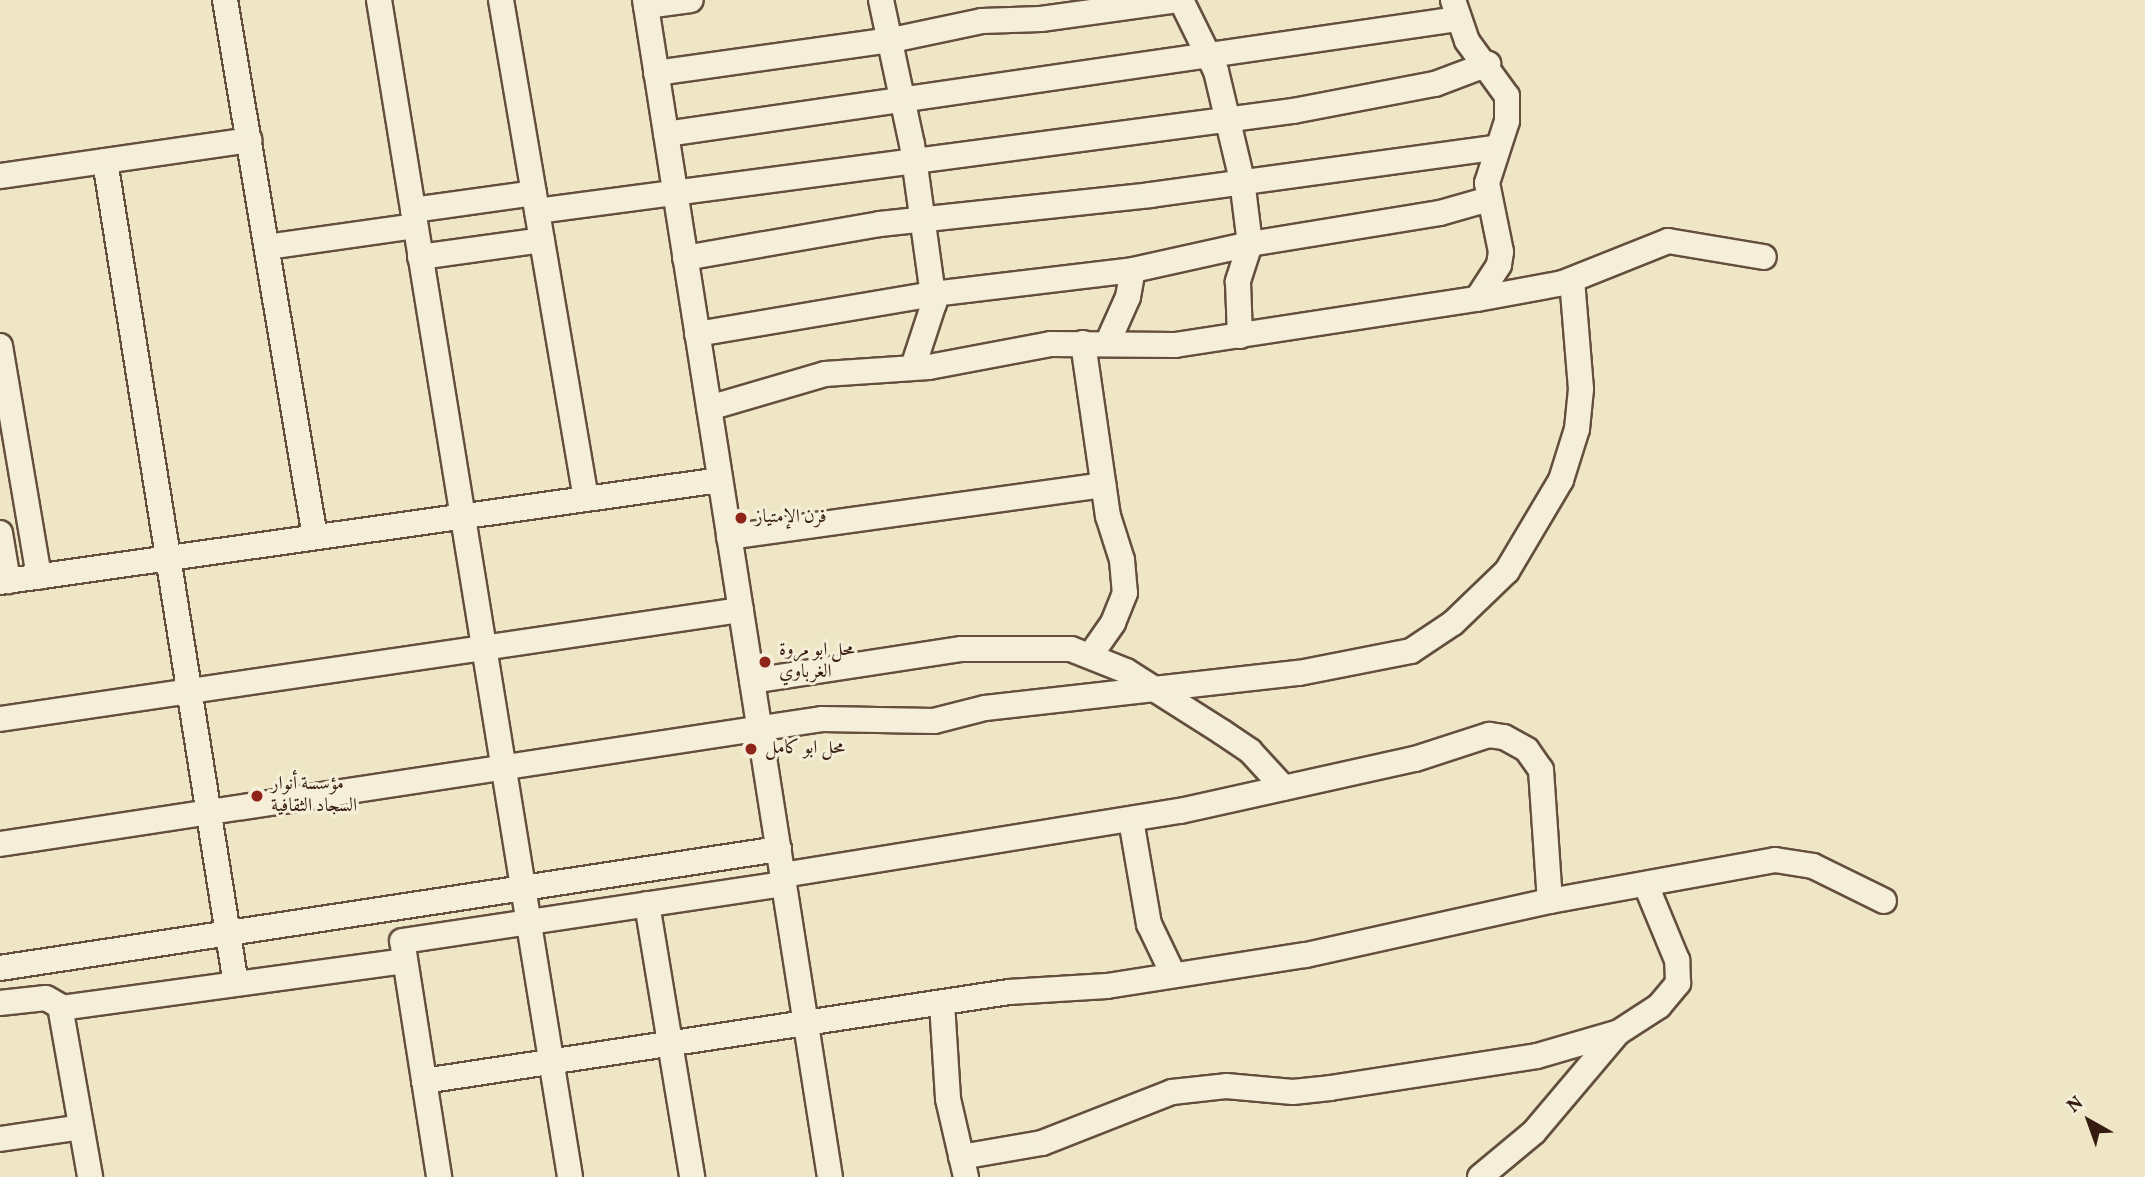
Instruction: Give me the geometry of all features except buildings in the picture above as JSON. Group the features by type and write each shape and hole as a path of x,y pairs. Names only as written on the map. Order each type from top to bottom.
{"street":[{"path":"225,0 315,537"},
{"path":"379,0 570,1177"},
{"path":"501,0 586,499"},
{"path":"691,0 645,3 830,1177"},
{"path":"881,0 892,40 915,164 933,294 930,325 913,367"},
{"path":"656,73 892,40 982,21 1041,19 1180,0 1209,55 1228,118 1242,180 1250,244 1238,282 1240,336"},
{"path":"666,134 904,103 1209,55 1455,9 1467,41 1488,64 1507,96 1507,121 1495,148 1487,183 1501,251 1499,265 1477,299"},
{"path":"267,247 414,218 536,202 915,164 1228,118 1405,91 1488,64"},
{"path":"0,176 249,140"},
{"path":"685,258 923,221 1495,148"},
{"path":"105,161 236,984"},
{"path":"697,334 933,294 1133,270 1250,244 1440,213 1489,199"},
{"path":"420,257 542,240"},
{"path":"709,408 825,374 966,362 1051,344 1095,344 1130,348 1240,336 1477,299 1572,280 1668,242 1764,257"},
{"path":"1091,654 1114,623 1125,593 1122,560 1103,485 1095,344 1128,297 1133,270"},
{"path":"0,844 822,719 934,720 985,708 1385,659 1432,638 1478,601 1507,571 1569,458 1581,388 1572,280"},
{"path":"0,346 39,577"},
{"path":"0,533 4,582 720,480"},
{"path":"729,537 1103,485"},
{"path":"0,719 741,610"},
{"path":"752,681 962,649 1071,649 1091,654 1153,689 1250,751 1284,788"},
{"path":"61,1009 236,984 403,951 529,922 1131,820 1415,760 1473,738 1504,737 1527,750 1541,770 1550,901"},
{"path":"1131,820 1149,924 1172,972"},
{"path":"0,968 779,849"},
{"path":"424,1081 807,1025 1009,992 1107,986 1172,972 1339,949 1550,901 1775,860 1798,861 1884,901"},
{"path":"1480,1177 1534,1132 1619,1032 1659,1006 1678,982 1677,960 1646,885"},
{"path":"647,904 692,1177"},
{"path":"397,908 439,1177"},
{"path":"0,1003 46,998 61,1009 90,1177"},
{"path":"942,1003 948,1099 963,1167 1042,1143 1172,1092 1226,1086 1293,1092 1330,1088 1536,1056 1619,1032"},
{"path":"0,1139 81,1127"}],"place":[{"name":"فرن الإمتياز","path":"741,518"},
{"name":"محل ابو مروة الغرباوي","path":"765,662"},
{"name":"محل ابو كامل","path":"751,749"},
{"name":"مؤسسة أنوار السجاد الثقافية","path":"257,796"}]}
